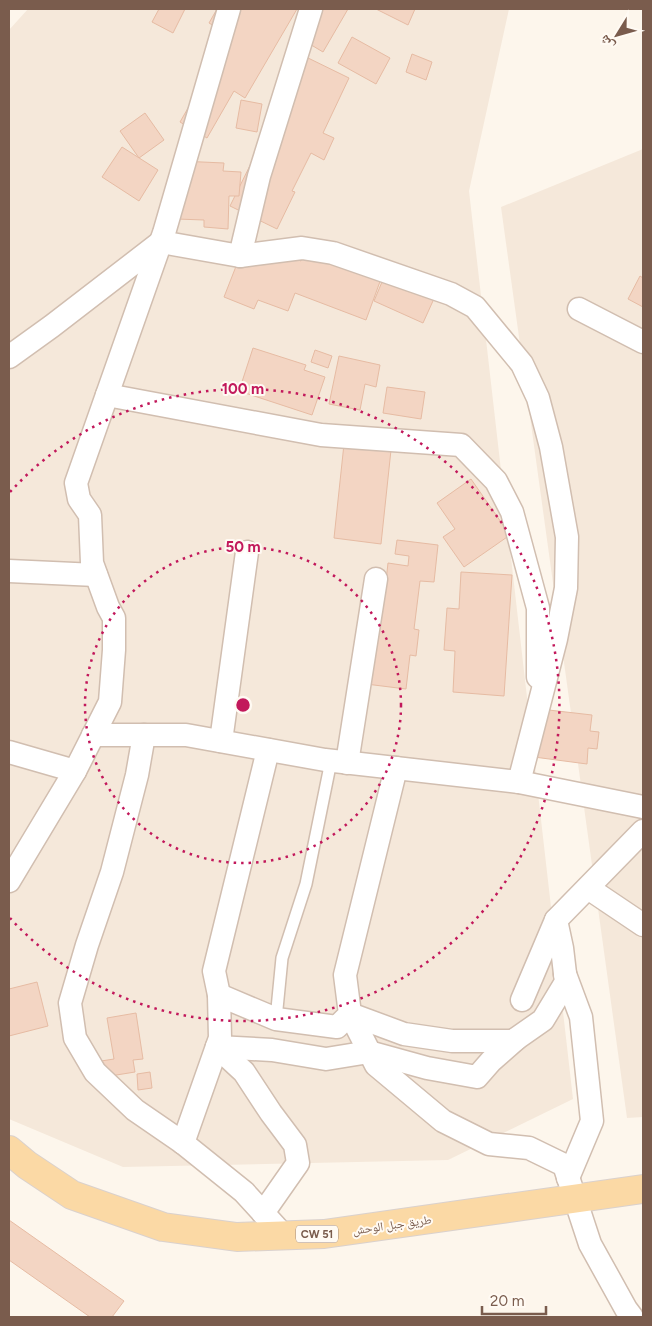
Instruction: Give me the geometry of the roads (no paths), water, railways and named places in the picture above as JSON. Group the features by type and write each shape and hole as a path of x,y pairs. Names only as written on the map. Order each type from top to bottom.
{"main road":[{"name":"طريق جبل الوحش","path":"9,1150 72,1194 163,1227 236,1237 324,1234 571,1188 643,1189"}],"street":[{"path":"9,881 75,771 110,702 114,650 114,618 92,563 90,515 79,498 76,483 161,242 229,9"},
{"path":"240,256 259,176 311,9"},
{"path":"9,357 161,242 240,256 302,248 333,253 451,294 475,307 522,364 538,398 551,448 567,537 566,588 556,639 519,782"},
{"path":"579,309 643,342"},
{"path":"107,396 322,435 461,446 496,482 512,512 538,608 539,705"},
{"path":"221,741 247,552"},
{"path":"9,571 96,575"},
{"path":"339,762 376,579"},
{"path":"93,735 186,735 339,762 519,782 643,807"},
{"path":"144,735 137,775 112,872 87,945 70,1003 75,1038 95,1072 136,1110 244,1192 284,1236"},
{"path":"183,1144 220,1038 219,995 214,971 268,750"},
{"path":"9,752 75,771"},
{"path":"396,768 345,975 350,1014 376,1064 442,1121 489,1144 529,1148 564,1165 590,1244 632,1317"},
{"path":"522,1000 556,920 643,831"},
{"path":"588,888 643,925"},
{"path":"217,1048 272,1050 326,1059 369,1052 427,1068 477,1077 491,1060 543,1020 566,982 556,920"},
{"path":"565,974 581,1017 592,1121 571,1188"},
{"path":"219,995 276,1019 338,1027 350,1014"},
{"path":"350,1014 404,1034 452,1041 513,1041 516,1039"},
{"path":"217,1048 244,1072 295,1145 298,1164 263,1212"}],"lane":[{"path":"276,1019 282,958 306,884 339,762"}]}
